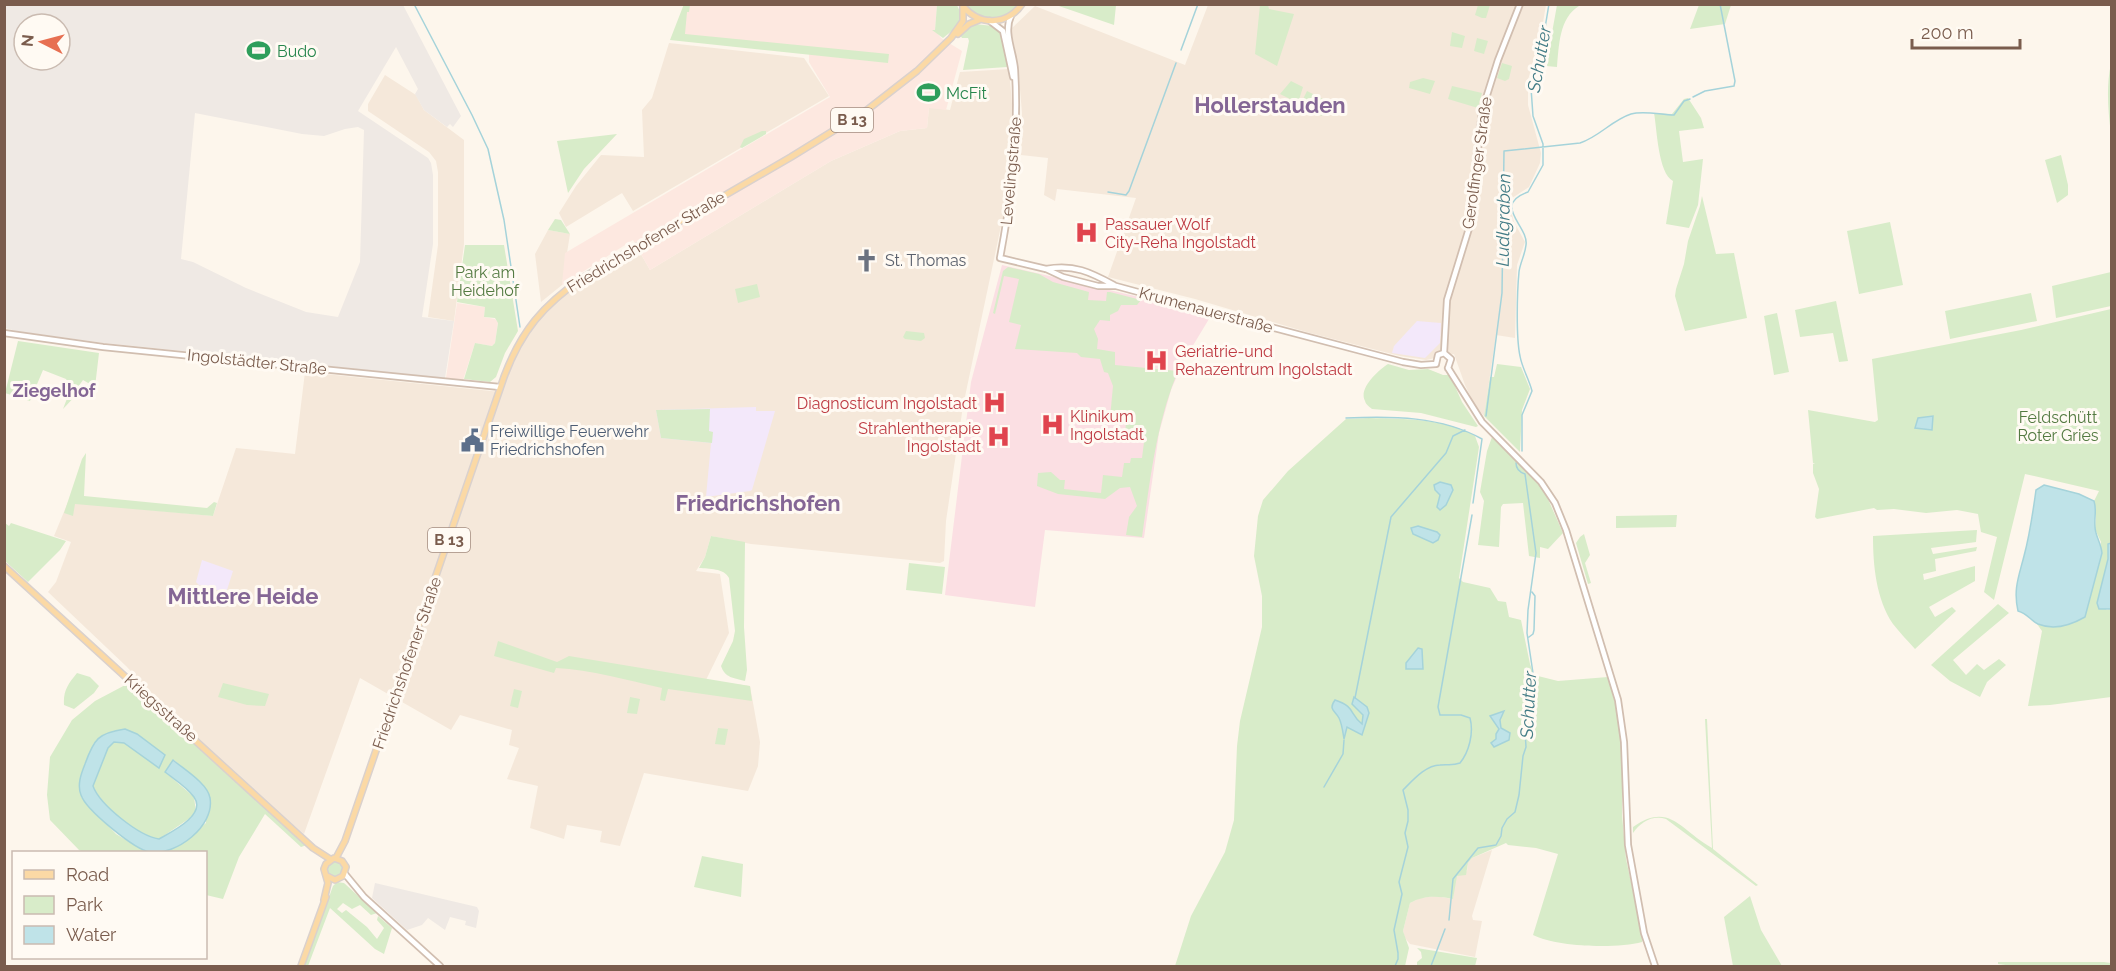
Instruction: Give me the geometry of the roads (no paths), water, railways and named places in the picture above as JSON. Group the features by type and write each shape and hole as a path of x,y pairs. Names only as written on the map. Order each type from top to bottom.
{"main road":[{"path":"980,20 1000,21 1011,16 1022,4"},
{"name":"B 13","path":"962,5 980,20"},
{"name":"Friedrichshofener Straße","path":"951,38 963,21 962,5"},
{"name":"Friedrichshofener Straße","path":"342,861 345,842 501,387 522,336 544,308 563,291 858,117 917,71 951,38 971,23 980,20"},
{"name":"Kriegsstraße","path":"4,566 316,851 323,859 324,867"},
{"name":"Friedrichshofener Straße","path":"333,859 345,842"},
{"name":"Kriegsstraße","path":"316,851 333,859"},
{"path":"333,859 342,861"},
{"name":"B 13","path":"324,867 333,859"},
{"name":"B 13","path":"340,877 346,867 342,861"},
{"path":"301,966 328,883 324,867"},
{"path":"327,876 340,877"},
{"path":"324,900 340,877"}],"street":[{"name":"Gerolfinger Straße","path":"1444,353 1447,300 1470,225 1482,111 1498,60 1520,4"},
{"name":"Levelingstraße","path":"1000,258 1010,207 1014,169 1015,70 1008,25 1011,16"},
{"name":"Levelingstraße","path":"990,21 1000,28 1005,37 1014,84"},
{"name":"Krumenauerstraße","path":"1000,258 1046,269 1058,276 1098,286 1116,286 1403,362 1421,365 1436,364"},
{"path":"1058,276 1059,267"},
{"name":"Krumenauerstraße","path":"1046,269 1069,267 1089,272 1116,286"},
{"path":"1098,286 1102,278"},
{"name":"Ingolstädter Straße","path":"4,333 103,347 501,387"},
{"path":"1444,353 1451,359 1448,368 1441,369 1436,364 1438,356 1444,353"},
{"path":"1448,368 1482,422 1536,475 1551,495 1566,530 1616,693 1622,720 1628,845 1644,933 1655,966"},
{"path":"340,877 354,887 440,966"}],"water":[{"path":"1933,416 1932,430 1915,428 1918,418"},
{"path":"1440,482 1451,485 1453,490 1446,505 1440,510 1437,507 1440,495 1434,485"},
{"path":"2044,485 2079,494 2094,501 2095,530 2102,553 2085,617 2068,625 2057,627 2038,624 2018,611 2016,596 2036,490"},
{"path":"1418,526 1437,532 1440,535 1438,540 1433,543 1413,534 1411,528"},
{"path":"2111,543 2111,609 2099,609 2097,603 2108,559 2108,544"},
{"path":"1418,648 1422,649 1423,669 1406,669 1406,663"},
{"path":"1354,697 1367,707 1369,713 1362,735 1347,727 1344,739 1340,720 1332,706 1335,700 1346,705 1362,724 1363,715 1352,704"},
{"path":"1504,711 1500,720 1501,728 1510,733 1509,740 1494,747 1491,743 1496,739 1499,729 1490,716"},
{"path":"125,729 137,734 165,755 159,768 124,743 114,742 108,748 93,786 103,802 131,826 151,837 159,839 179,827 192,816 197,804 194,797 184,787 165,772 173,760 205,788 210,798 210,809 206,819 192,837 182,844 164,851 143,850 101,819 85,802 79,787 88,755 94,743 109,733"}],"waterway":[{"path":"414,4 488,149 504,220 520,327"},
{"path":"1181,50 1198,4"},
{"name":"Schutter","path":"1522,451 1522,415 1532,391 1521,360 1517,327 1519,272 1526,245 1514,216 1512,203 1517,197 1528,192 1543,165 1543,144 1533,116 1531,88 1540,58 1549,4"},
{"name":"Ludlgraben","path":"1693,97 1705,91 1734,86 1735,81 1720,4"},
{"path":"1108,192 1126,195 1129,191 1176,63"},
{"name":"Ludlgraben","path":"1486,416 1502,293 1504,151 1580,143 1631,114 1674,115 1684,101 1690,99"},
{"path":"1346,418 1416,419 1450,426 1482,439 1473,503"},
{"path":"1355,698 1391,517 1446,453 1453,436 1465,430"},
{"name":"Schutter","path":"1449,920 1453,879 1478,848 1496,845 1507,819 1515,812 1519,795 1526,747 1525,731 1532,706 1533,673 1527,633 1536,553 1525,474 1518,470 1516,463"},
{"path":"1395,966 1398,953 1394,930 1402,894 1399,882 1408,847 1405,833 1408,810 1403,790 1430,768 1460,763 1471,736 1470,718 1461,715 1440,715 1438,707 1472,515"},
{"path":"1529,637 1534,630 1535,596 1532,592"},
{"path":"1324,787 1343,754 1344,740"},
{"name":"Schutter","path":"1431,966 1445,929"}],"place":[{"name":"Budo","path":"259,51"},
{"name":"McFit","path":"928,93"},
{"name":"Passauer Wolf City-Reha Ingolstadt","path":"1087,233"},
{"name":"St. Thomas","path":"867,260"},
{"name":"Geriatrie-und Rehazentrum Ingolstadt","path":"1157,360"},
{"name":"Diagnosticum Ingolstadt","path":"995,403"},
{"name":"Klinikum Ingolstadt","path":"1052,425"},
{"name":"Strahlentherapie Ingolstadt","path":"999,437"},
{"name":"Freiwillige Feuerwehr Friedrichshofen","path":"472,440"}],"district":[{"name":"Hollerstauden","path":"1270,105"},
{"name":"Ziegelhof","path":"54,390"},
{"name":"Friedrichshofen","path":"758,503"},
{"name":"Mittlere Heide","path":"243,596"}],"park label":[{"name":"Park am Heidehof","path":"485,281"},
{"name":"Feldschütt Roter Gries","path":"2058,426"}]}
